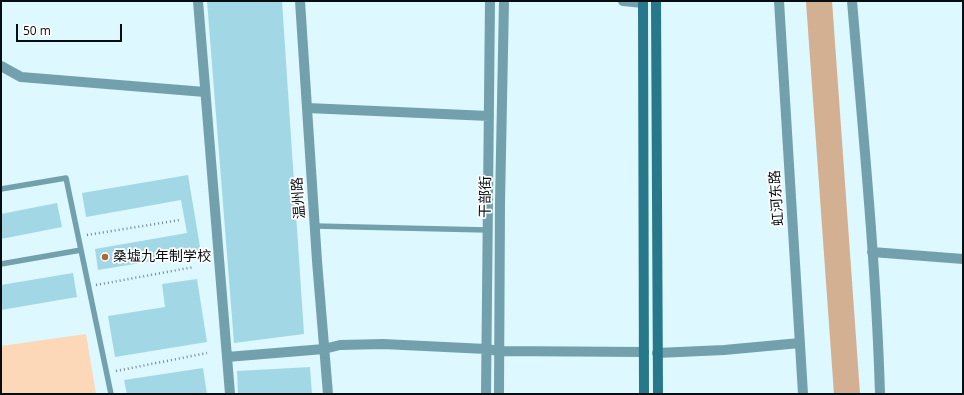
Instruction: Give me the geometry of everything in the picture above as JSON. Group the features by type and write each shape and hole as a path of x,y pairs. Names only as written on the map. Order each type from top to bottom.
{"main road":[{"path":"656,1 658,394"},
{"path":"643,2 644,394"}],"street":[{"path":"198,1 230,394"},
{"name":"温州路","path":"300,1 328,394"},
{"name":"干部街","path":"486,394 490,1"},
{"name":"干部街","path":"499,394 500,195 504,1"},
{"path":"623,1 643,2"},
{"name":"虹河东路","path":"779,1 803,394"},
{"path":"852,1 879,343 880,394"},
{"path":"1,66 21,77 205,92"},
{"path":"307,108 488,116"},
{"path":"872,252 963,259"},
{"path":"657,353 724,350 800,343"},
{"path":"227,357 324,348 340,345 383,344 486,349 499,351 644,352"}],"lane":[{"path":"1,189 66,178 111,394"},
{"path":"315,226 488,230"},
{"path":"1,264 81,250"}],"path":[{"path":"78,236 180,220"},
{"path":"89,287 194,267"},
{"path":"107,373 207,353"}],"shaded area":[{"path":"86,334 96,394 1,394 1,346"}],"building":[{"path":"207,1 282,1 304,334 234,343"},
{"path":"188,175 201,253 98,270 95,249 187,233 181,200 86,217 82,193"},
{"path":"57,203 62,227 1,239 1,214"},
{"path":"73,273 77,297 1,310 1,285"},
{"path":"197,279 207,342 115,357 108,316 165,307 162,284"},
{"path":"310,367 312,394 238,394 237,371"},
{"path":"203,368 207,394 127,394 124,380"}],"waterway":[{"path":"819,1 847,394"}],"place":[{"name":"桑墟九年制学校","path":"105,257"}]}
